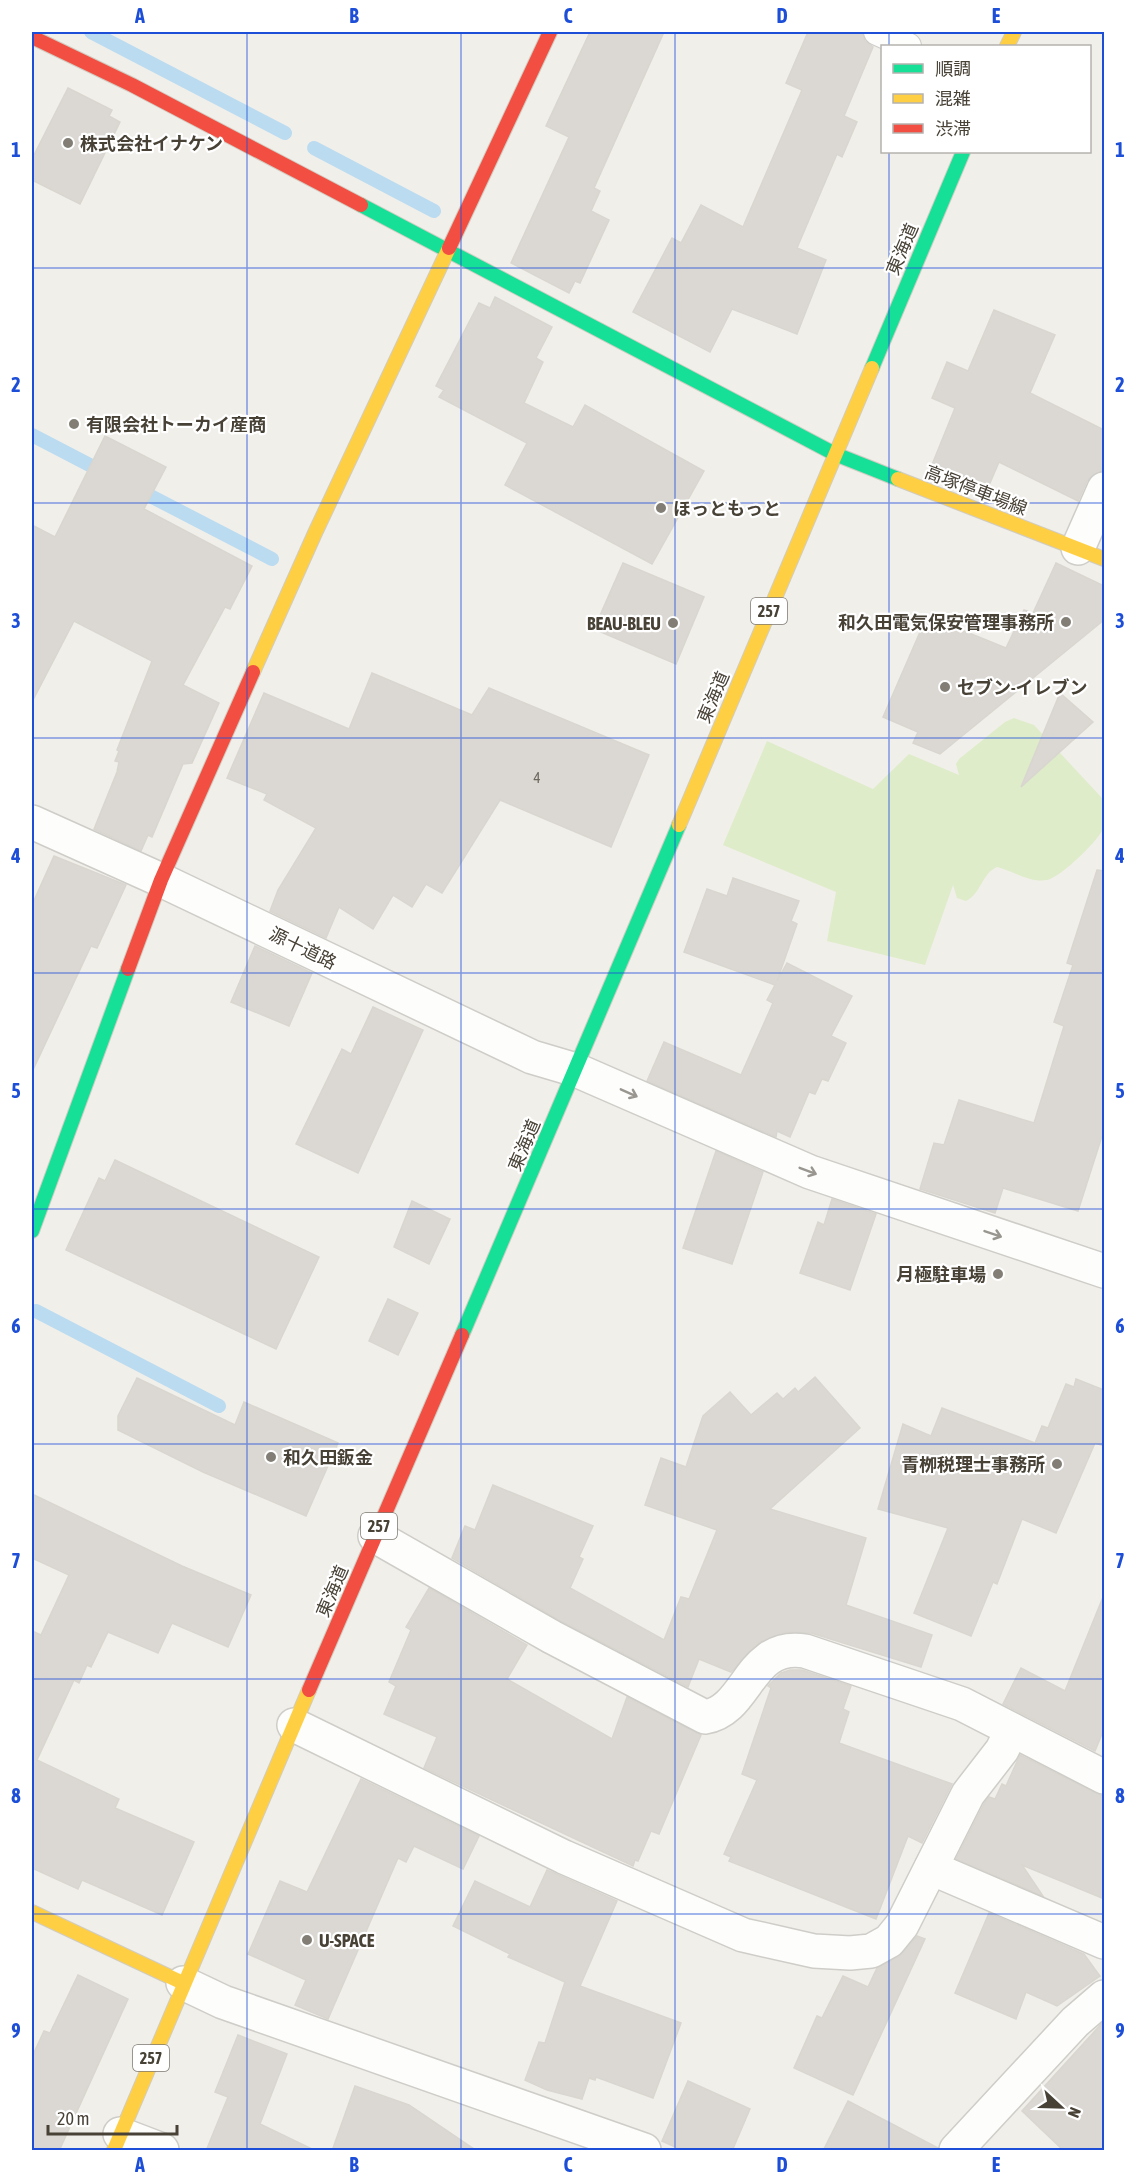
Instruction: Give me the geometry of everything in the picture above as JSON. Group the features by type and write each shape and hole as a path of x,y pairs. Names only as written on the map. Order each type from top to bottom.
{"main road":[{"path":"32,1231 161,880 315,533 550,32"},
{"name":"高塚停車場線","path":"34,38 132,86 835,454 1091,554"},
{"name":"東海道","path":"117,2142 183,1983 576,1070 963,153"},
{"path":"32,1912 183,1983"}],"street":[{"path":"1091,554 1104,489"},
{"name":"源十道路","path":"32,822 161,880 532,1057 576,1070 810,1172 1104,1271"},
{"path":"375,1536 552,1638 705,1717 716,1715 726,1707 763,1662 775,1653 790,1648 962,1704 1104,1777"},
{"path":"294,1725 564,1857 743,1935 778,1945 814,1951 871,1951 889,1941 902,1925 968,1794 1002,1750 1012,1730"},
{"path":"931,1868 1104,1942"},
{"path":"183,1983 234,2006 644,2151"},
{"path":"956,2151 1075,2022 1104,1996"},
{"path":"117,2142 162,2151"}],"lane":[{"path":"877,32 906,45"}],"green space":[{"path":"1014,718 1034,725 1102,798 1105,819 1102,832 1080,857 1053,878 1041,880 1028,878 997,867 988,874 971,898 966,901 957,898 953,885 925,965 827,941 836,892 723,845 767,741 873,789 909,754 959,775 956,764 959,759 1005,722"}],"building":[{"path":"590,32 664,32 594,188 600,191 591,211 609,220 580,283 575,281 569,293 511,263 569,137 546,126"},
{"path":"808,32 862,32 865,41 873,47 844,116 857,122 842,157 837,154 797,248 826,260 797,334 732,309 710,352 633,312 672,238 681,243 701,205 743,227 802,90 786,83"},
{"path":"68,88 112,110 109,116 120,122 80,204 32,180 32,159"},
{"path":"495,297 552,327 536,358 543,362 524,403 573,427 585,405 704,471 652,564 505,485 527,443 439,397 444,390 436,386 479,303 490,308"},
{"path":"994,310 1055,335 1030,393 1104,430 1104,463 1101,471 1087,481 1078,501 999,462 987,490 931,467 955,408 932,398 947,362 968,371"},
{"path":"105,436 166,467 144,509 252,566 230,609 225,607 183,685 219,703 192,763 183,764 152,837 148,835 141,851 94,829 117,772 119,762 115,761 119,751 117,750 152,661 74,621 32,702 32,525 55,537"},
{"path":"623,563 704,597 676,664 594,629"},
{"path":"1056,563 1104,586 1104,620 940,754 913,743 918,732 883,717 927,616 1006,648 1024,610 1033,613"},
{"path":"372,673 472,715 489,688 649,755 611,847 500,800 442,893 426,884 412,907 393,895 373,929 339,907 326,938 270,911 278,890 316,828 264,800 267,794 227,778 264,693 349,729"},
{"path":"1060,693 1093,722 1021,787"},
{"path":"54,856 126,885 97,948 91,946 32,1072 32,905"},
{"path":"1097,870 1104,871 1104,1130 1078,1211 1003,1188 995,1213 920,1189 934,1143 944,1145 959,1100 1034,1123 1064,1026 1054,1022 1073,965 1067,963"},
{"path":"733,878 799,901 791,921 797,924 777,981 787,963 852,996 831,1036 846,1043 828,1081 822,1079 815,1094 809,1092 790,1137 777,1131 776,1137 647,1081 664,1042 741,1075 773,1003 767,1000 775,985 684,952 707,889 727,896"},
{"path":"255,946 312,973 289,1026 231,1002"},
{"path":"373,1007 423,1030 358,1173 296,1144 342,1049 351,1054"},
{"path":"716,1151 763,1172 732,1264 683,1248"},
{"path":"115,1160 319,1257 276,1349 66,1250 99,1178 105,1181"},
{"path":"832,1199 876,1214 850,1290 800,1273 818,1222 824,1225"},
{"path":"412,1201 450,1219 429,1264 394,1247"},
{"path":"388,1299 418,1313 398,1355 369,1341"},
{"path":"815,1377 860,1428 770,1509 866,1538 846,1605 932,1635 921,1667 811,1633 786,1632 760,1642 731,1672 699,1659 688,1687 561,1621 452,1558 465,1526 475,1530 493,1485 593,1526 579,1557 583,1559 570,1588 664,1640 681,1597 689,1599 717,1530 645,1505 661,1458 686,1467 703,1416 730,1392 751,1415 777,1393 783,1399 795,1388 798,1392"},
{"name":"和久田鈑金","path":"137,1378 235,1425 244,1402 338,1443 306,1516 203,1472 118,1430 118,1416"},
{"path":"1076,1379 1104,1390 1104,1446 1095,1443 1056,1533 1022,1519 997,1584 993,1582 971,1636 914,1613 948,1528 878,1509 903,1424 931,1436 942,1408 1035,1443 1042,1426 1048,1428 1066,1384 1074,1387"},
{"path":"32,1494 182,1566 251,1595 228,1647 172,1623 158,1653 108,1632 91,1667 87,1665 79,1683 74,1680 37,1760 119,1799 115,1808 194,1842 162,1915 82,1880 78,1889 32,1868 32,1631 41,1635 69,1575 32,1558"},
{"path":"429,1588 527,1645 507,1679 612,1739 627,1697 701,1735 659,1834 651,1831 638,1861 635,1860 633,1866 424,1768 437,1737 384,1714 396,1686 389,1682 411,1630 406,1627"},
{"path":"1103,1597 1104,1729 1095,1751 1003,1704 1021,1668 1065,1691"},
{"path":"802,1670 851,1686 843,1709 849,1712 839,1743 952,1784 922,1843 908,1836 876,1919 729,1861 731,1857 724,1854 757,1780 742,1774 771,1688 768,1686 781,1673"},
{"path":"1020,1755 1104,1797 1104,1899 1022,1865 1043,1896 956,1859 984,1804 989,1797 995,1799 1002,1784 1006,1786"},
{"path":"361,1779 479,1836 463,1869 414,1846 406,1862 398,1858 328,2019 295,2005 306,1980 248,1954 280,1881 307,1892"},
{"path":"547,1870 617,1901 580,1986 681,2023 653,2098 596,2077 595,2080 589,2078 582,2099 547,2090 525,2080 539,2042 545,2043 565,1982 508,1957 510,1954 453,1926 475,1881 530,1907"},
{"path":"989,1913 1084,1954 1100,1976 1057,2006 1026,1992 1016,2019 955,1993"},
{"path":"917,1936 925,1939 853,2095 794,2068 817,2016 822,2018 843,1976 868,1987 877,1968 898,1957"},
{"path":"78,1975 128,1999 59,2151 32,2151 32,2057 44,2031 50,2033"},
{"path":"1104,2021 1104,2151 1064,2151 1022,2111"},
{"path":"238,2035 287,2054 260,2124 316,2151 206,2151 228,2097 215,2092"},
{"path":"688,2081 750,2109 732,2151 684,2151 662,2141"},
{"path":"355,2086 409,2105 477,2151 332,2151"},
{"path":"848,2101 938,2148 938,2151 823,2151"}],"waterway":[{"path":"91,32 285,133"},
{"path":"314,148 434,211"},
{"path":"32,435 105,473"},
{"path":"135,488 272,559"},
{"path":"36,1311 219,1406"}],"traffic: fast":[{"path":"872,368 963,153"},
{"path":"361,205 835,454 898,479"},
{"path":"462,1335 679,825"},
{"path":"32,1231 128,969"}],"traffic: slow":[{"path":"1008,45 1014,32"},
{"path":"253,672 315,533 449,248"},
{"path":"679,825 872,368"},
{"path":"898,479 1104,559"},
{"path":"114,2150 309,1690"},
{"path":"32,1912 183,1983"}],"traffic: jam":[{"path":"449,248 550,32"},
{"path":"32,37 132,85 361,205"},
{"path":"128,969 161,880 253,672"},
{"path":"309,1690 462,1335"}],"place":[{"name":"株式会社イナケン","path":"68,143"},
{"name":"有限会社トーカイ産商","path":"74,424"},
{"name":"ほっともっと","path":"661,508"},
{"name":"和久田電気保安管理事務所","path":"1066,622"},
{"name":"BEAU-BLEU","path":"673,623"},
{"name":"セブン-イレブン","path":"945,687"},
{"name":"月極駐車場","path":"998,1274"},
{"name":"和久田鈑金","path":"271,1457"},
{"name":"青栁税理士事務所","path":"1057,1464"},
{"name":"U-SPACE","path":"307,1940"}]}
